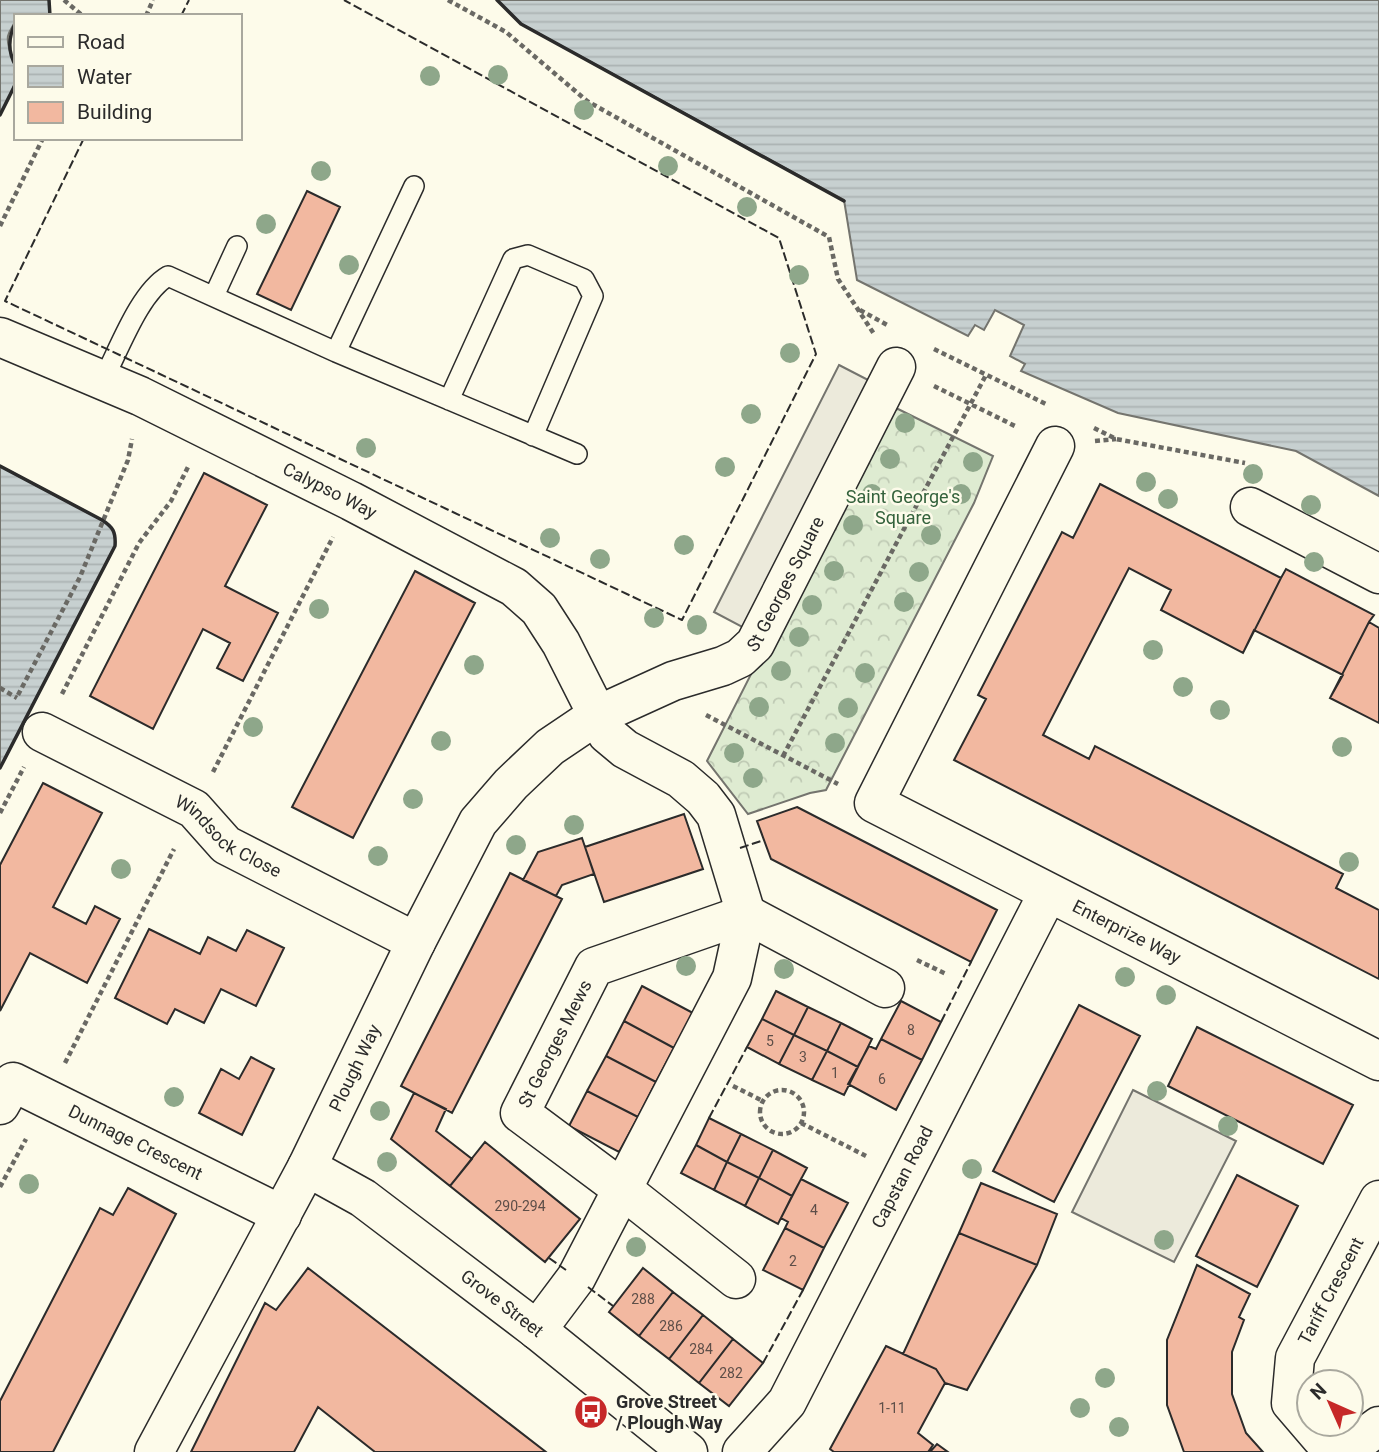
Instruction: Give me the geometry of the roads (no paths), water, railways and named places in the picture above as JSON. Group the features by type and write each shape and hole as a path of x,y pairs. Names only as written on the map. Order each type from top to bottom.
{"street":[{"name":"Calypso Way","path":"0,337 103,380 208,430 351,501 514,587 539,609 561,643 596,716"},
{"name":"St Georges Square","path":"596,716 673,681 723,666 740,658 755,644 896,367"},
{"name":"Enterprize Way","path":"1055,446 874,803 1379,1061"},
{"path":"1250,507 1379,574"},
{"path":"537,1330 576,1279 732,978 746,914 716,815 703,798 681,779 625,749 607,734 596,716"},
{"name":"Plough Way","path":"154,1452 307,1167 416,942 478,822 510,784 550,747 596,716"},
{"name":"Windsock Close","path":"42,732 194,809 226,845 416,942"},
{"name":"Capstan Road","path":"742,1452 787,1402 1048,893"},
{"path":"746,914 885,988"},
{"name":"St Georges Mews","path":"736,1279 622,1189 520,1114 594,967 746,914"},
{"name":"Dunnage Crescent","path":"0,1105 13,1082 282,1215"},
{"name":"Grove Street","path":"307,1167 363,1198 537,1330 688,1452"},
{"name":"Tariff Crescent","path":"1379,1200 1295,1358 1291,1404 1321,1438 1364,1437 1379,1426"}],"lane":[{"path":"336,352 414,186"},
{"path":"214,296 237,246"},
{"path":"449,400 513,259 528,255 584,279 593,296 533,436"},
{"path":"103,380 144,299 158,282 168,276 336,352 577,454"}],"water":[{"path":"0,0 49,0 50,14 14,14 8,40 14,63 14,84 0,115"},
{"path":"497,0 1379,0 1379,496 1296,451 1118,413 1021,371 1025,364 1010,356 1024,325 995,310 984,330 975,325 968,336 857,280 844,200 521,24"},
{"path":"0,466 102,520 113,530 115,546 0,768"}],"place":[{"name":"Grove Street / Plough Way","path":"591,1412"}],"park label":[{"name":"Saint George's Square","path":"903,507"}]}
